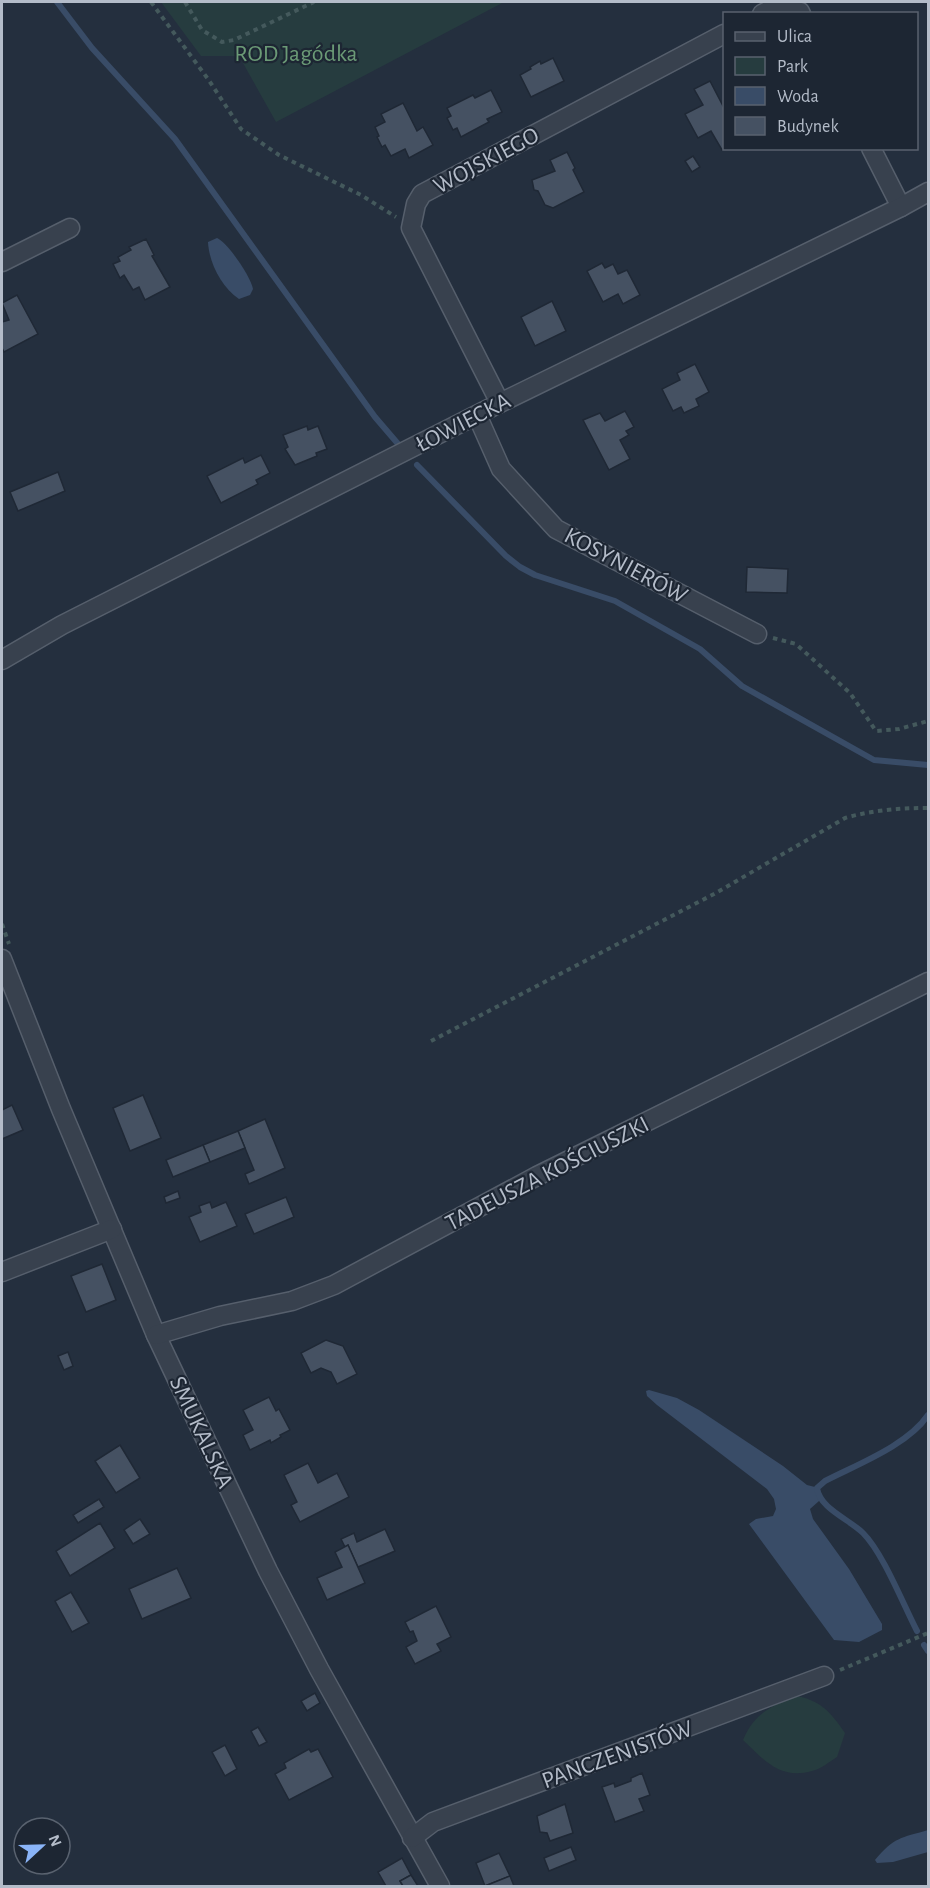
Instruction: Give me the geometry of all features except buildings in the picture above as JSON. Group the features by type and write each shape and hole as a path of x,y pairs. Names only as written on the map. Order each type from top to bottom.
{"street":[{"path":"766,12 773,8 800,12"},
{"name":"WOJSKIEGO","path":"411,228 416,204 422,194 723,35"},
{"path":"872,150 901,207"},
{"name":"ŁOWIECKA","path":"2,660 62,625 500,403 928,192"},
{"path":"2,262 70,228"},
{"path":"411,228 500,403"},
{"name":"KOSYNIERÓW","path":"477,415 501,469 556,529 757,634"},
{"name":"SMUKALSKA","path":"6,952 61,1109 156,1335 268,1571 319,1669 440,1887"},
{"name":"TADEUSZA KOŚCIUSZKI","path":"156,1335 220,1316 292,1301 334,1285 537,1176 928,982"},
{"path":"2,1272 112,1229"},
{"name":"PANCZENISTÓW","path":"412,1838 433,1822 825,1676"}],"path":[{"path":"151,2 208,78 241,129 279,155 387,210 411,228"},
{"path":"185,2 202,30 222,42 234,40 314,2"},
{"path":"757,634 796,644 850,693 876,731 900,729 928,721"},
{"path":"431,1041 714,894 845,818 902,808 928,808"},
{"path":"2,924 6,952"},
{"path":"825,1676 928,1634"}],"green space":[{"name":"ROD Jagódka","path":"161,2 504,2 276,122 239,56 201,56"},
{"path":"794,1695 811,1700 824,1708 845,1733 837,1757 819,1769 801,1773 791,1773 773,1766 743,1740 758,1718 770,1708"}],"water":[{"path":"217,238 227,246 244,269 253,289 250,295 239,299 217,274 208,242"},
{"path":"646,1391 677,1398 699,1410 783,1466 807,1485 819,1488 821,1496 819,1501 810,1509 813,1519 849,1569 882,1624 882,1630 859,1642 834,1640 749,1524 756,1519 773,1516 776,1509 774,1499 767,1489 657,1405 647,1396"},
{"path":"928,1830 928,1852 893,1862 877,1863 875,1860 899,1839"}],"waterway":[{"path":"57,2 92,48 175,139 375,417 399,445"},
{"path":"417,465 506,556 520,567 535,575 615,601 700,649 742,686 874,760 928,765"},
{"path":"917,1631 878,1553 863,1533 823,1502 817,1488 825,1481 895,1445 908,1436 928,1415"},
{"path":"924,1645 928,1651"}]}
